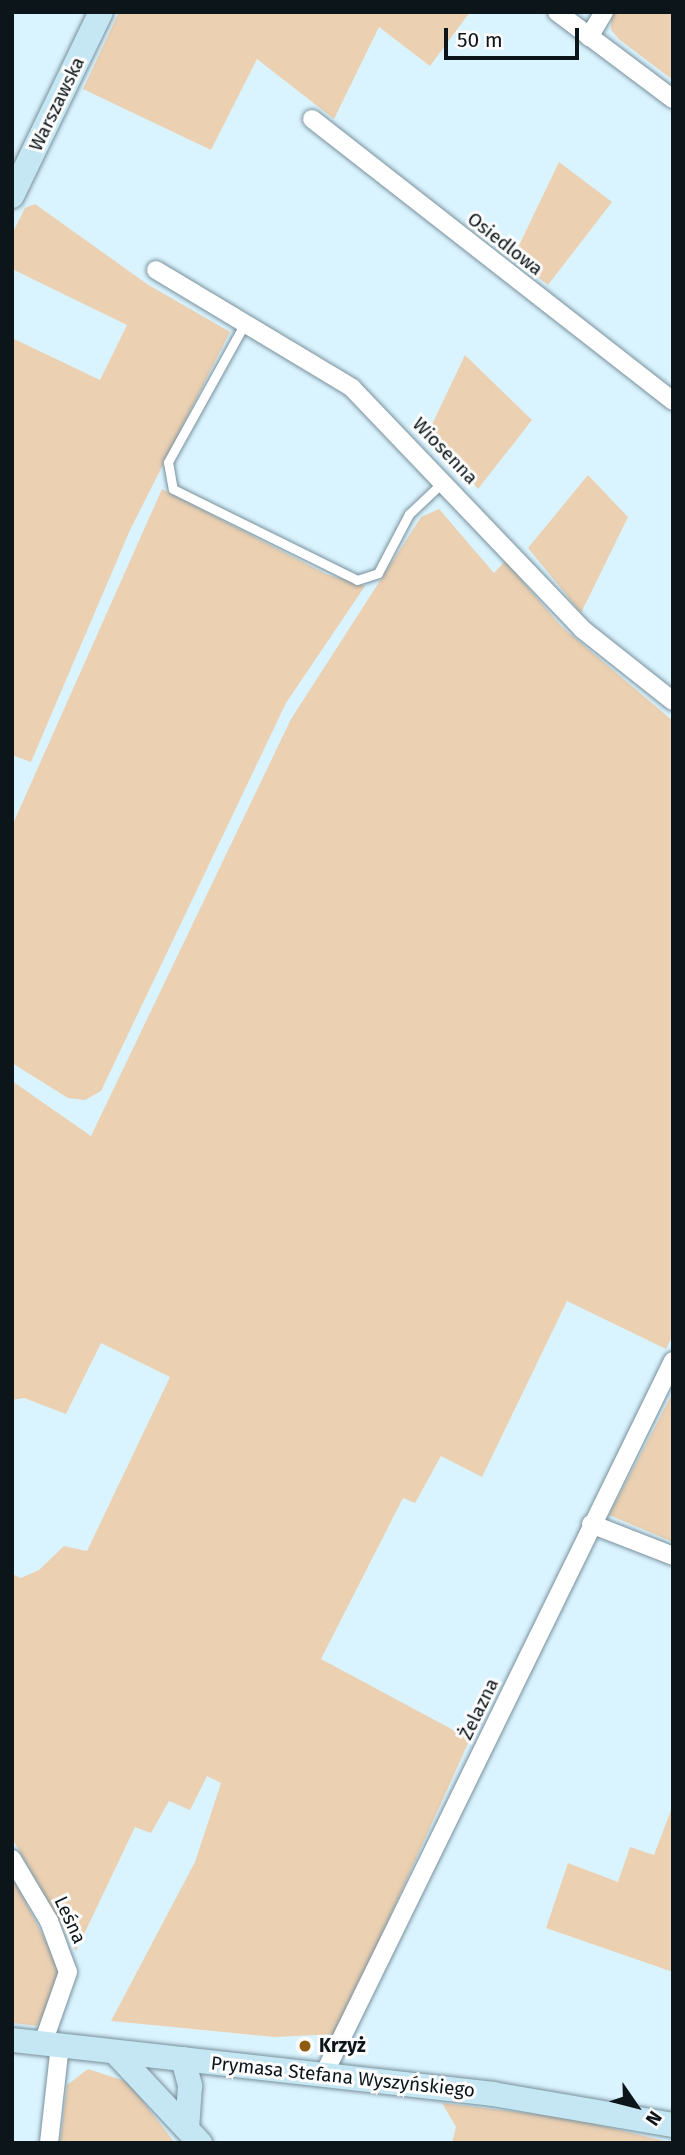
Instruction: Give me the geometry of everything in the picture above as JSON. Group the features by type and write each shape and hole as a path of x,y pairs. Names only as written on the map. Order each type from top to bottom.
{"street":[{"path":"557,12 673,99"},
{"path":"589,37 604,12"},
{"name":"Warszawska","path":"13,190 95,15"},
{"name":"Osiedlowa","path":"312,119 673,401"},
{"name":"Wiosenna","path":"156,270 246,321 352,388 445,481 582,629 673,701"},
{"name":"Żelazna","path":"323,2076 673,1361"},
{"path":"591,1524 673,1556"},
{"name":"Leśna","path":"12,1859 67,1966 51,2044 49,2143"},
{"name":"Prymasa Stefana Wyszyńskiego","path":"12,2040 494,2094 673,2124"},
{"path":"115,2052 193,2134"},
{"path":"167,2105 169,2076 183,2059"},
{"path":"183,2059 190,2086 193,2134"}],"lane":[{"path":"246,321 168,462 173,489 357,580 378,573 409,514 445,481"}],"shaded area":[{"path":"119,12 470,12 430,66 379,27 334,119 257,59 211,150 83,89"},
{"path":"611,12 673,12 673,80 620,40 611,30"},
{"path":"559,162 612,202 548,285 513,258"},
{"path":"35,204 147,284 230,332 130,530 31,762 12,755 12,338 100,380 127,325 12,269 12,234 25,208"},
{"path":"465,355 532,420 478,489 429,431"},
{"path":"588,475 628,517 581,613 528,548"},
{"path":"162,489 326,574 365,586 286,703 101,1091 85,1100 68,1098 12,1063 12,826"},
{"path":"439,509 494,573 505,561 561,626 673,721 673,1335 666,1349 567,1301 482,1477 441,1456 415,1503 403,1498 321,1659 470,1739 337,2034 275,2037 111,2021 195,1862 221,1783 207,1776 190,1810 169,1801 151,1833 135,1827 76,1951 12,1838 12,1574 21,1578 39,1570 64,1546 87,1551 170,1377 101,1343 66,1414 24,1398 12,1400 12,1081 91,1136 291,719 421,517"},
{"path":"673,1392 673,1542 609,1515"},
{"path":"673,1805 673,1972 546,1928 568,1863 618,1882 630,1847 654,1855"},
{"path":"12,1876 63,1974 38,2026 12,2023"},
{"path":"88,2069 128,2082 175,2143 60,2143 67,2085"},
{"path":"442,2103 570,2118 673,2143 452,2143 456,2127"}],"place":[{"name":"Krzyż","path":"305,2046"}]}
